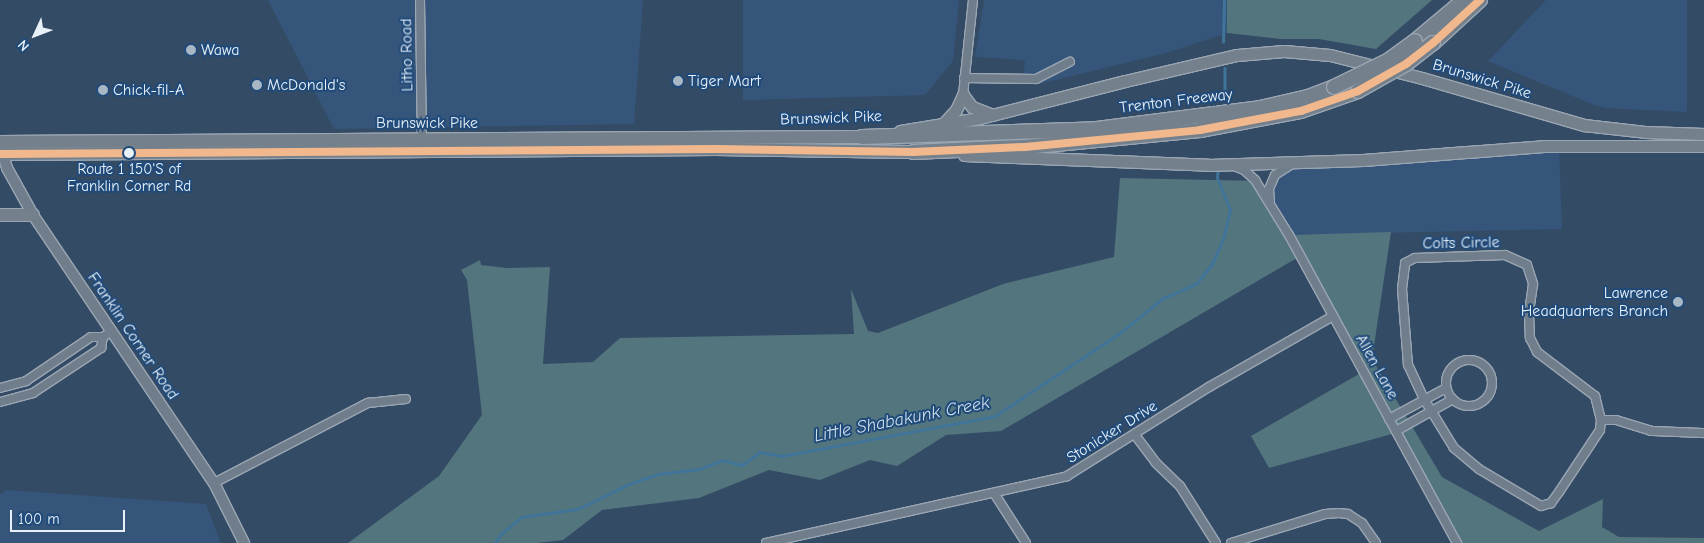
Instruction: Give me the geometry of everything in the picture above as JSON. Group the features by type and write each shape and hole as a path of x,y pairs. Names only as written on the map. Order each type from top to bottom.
{"highway":[{"name":"Trenton Freeway","path":"862,136 1097,129 1260,108 1308,97 1334,87 1389,60 1416,41 1464,0"},
{"name":"Trenton Freeway","path":"913,152 1025,147 1200,130 1301,111 1358,91 1406,64 1433,43 1480,0"},
{"name":"Brunswick Pike","path":"1,149 132,140 422,140 862,136"},
{"name":"Brunswick Pike","path":"1,149 707,149 913,152"},
{"path":"0,215 32,215"}],"main road":[{"name":"Brunswick Pike","path":"862,136 993,115 1237,55 1284,51 1340,58 1422,78 1584,125 1645,132 1704,134"},
{"path":"943,124 956,110 964,95 972,107 993,115"},
{"name":"Brunswick Pike","path":"913,152 1108,162 1227,165 1295,163 1504,148 1704,146"},
{"name":"Franklin Corner Road","path":"1,149 8,168 32,215 214,483 244,543"}],"street":[{"name":"Litho Road","path":"420,0 422,140"},
{"path":"964,95 964,78 974,0"},
{"path":"964,78 1036,79 1070,62"},
{"path":"1271,206 1269,196 1271,182 1280,170 1295,163"},
{"name":"Allen Lane","path":"1227,165 1252,176 1271,206 1457,543"},
{"name":"Colts Circle","path":"1505,255 1527,265 1533,284 1529,314 1530,338 1537,352 1595,396 1601,420 1600,430 1551,503 1541,506 1479,469 1454,448 1424,399 1408,365 1402,289 1405,263 1415,258 1505,255"},
{"name":"Stonicker Drive","path":"766,543 1067,476 1209,387 1333,316"},
{"path":"0,388 16,384 44,369 92,337 104,337 112,331"},
{"path":"0,402 34,393 101,348 104,337"},
{"path":"70,351 78,363"},
{"path":"1474,360 1488,369 1492,383 1487,397 1482,402 1468,406 1453,399 1446,388 1448,372 1459,361 1474,360"},
{"path":"44,369 52,381"},
{"path":"16,384 23,396"},
{"path":"1389,419 1446,388"},
{"path":"214,483 368,403 406,399"},
{"path":"1396,431 1453,399"},
{"path":"1601,420 1616,420 1651,431 1704,434"},
{"path":"1135,434 1156,463 1180,486 1216,543"},
{"path":"994,493 1026,543"},
{"path":"1231,543 1325,514 1339,512 1355,517 1362,523 1376,543"}],"shaded area":[{"path":"268,0 643,0 634,124 334,129"},
{"path":"743,0 959,0 953,61 925,95 743,100"},
{"path":"984,0 1227,0 1227,33 1170,52 1039,84 1023,83 1025,60 975,57"},
{"path":"1546,0 1687,0 1687,112 1606,108 1594,105 1488,61"},
{"path":"1559,146 1562,229 1289,235 1269,196 1269,189 1287,166"},
{"path":"6,490 206,504 221,543 0,543 0,495"}],"green space":[{"path":"1227,0 1432,0 1376,49 1319,39 1280,39 1227,33"},
{"path":"1120,178 1261,181 1289,235 1391,232 1372,359 1442,477 1539,531 1603,499 1602,527 1619,537 1704,538 1704,543 1461,543 1399,432 1269,468 1251,436 1366,370 1302,255 1001,431 946,435 897,466 870,460 820,480 769,470 699,498 602,510 563,540 537,543 348,543 439,476 482,415 467,280 461,270 480,260 481,265 507,268 550,267 543,364 593,362 620,338 854,334 851,289 868,331 878,333 1003,284 1114,257"}],"waterway":[{"name":"Little Shabakunk Creek","path":"1223,42 1224,0"},
{"name":"Little Shabakunk Creek","path":"1225,68 1225,94"},
{"name":"Little Shabakunk Creek","path":"495,543 501,534 521,517 578,509 629,484 658,474 699,469 722,460 742,465 760,452 782,456 995,416 1120,333 1162,299 1196,284 1212,264 1223,239 1230,210 1217,177 1218,168"}],"transit line":[{"path":"0,154 716,149 913,152 1025,147 1200,130 1301,111 1358,91 1406,64 1433,43 1480,0"}],"place":[{"name":"Wawa","path":"191,50"},
{"name":"Tiger Mart","path":"678,81"},
{"name":"McDonald's","path":"257,85"},
{"name":"Chick-fil-A","path":"103,90"},
{"name":"Route 1 150'S of Franklin Corner Rd","path":"129,153"},
{"name":"Lawrence Headquarters Branch","path":"1678,302"}]}
